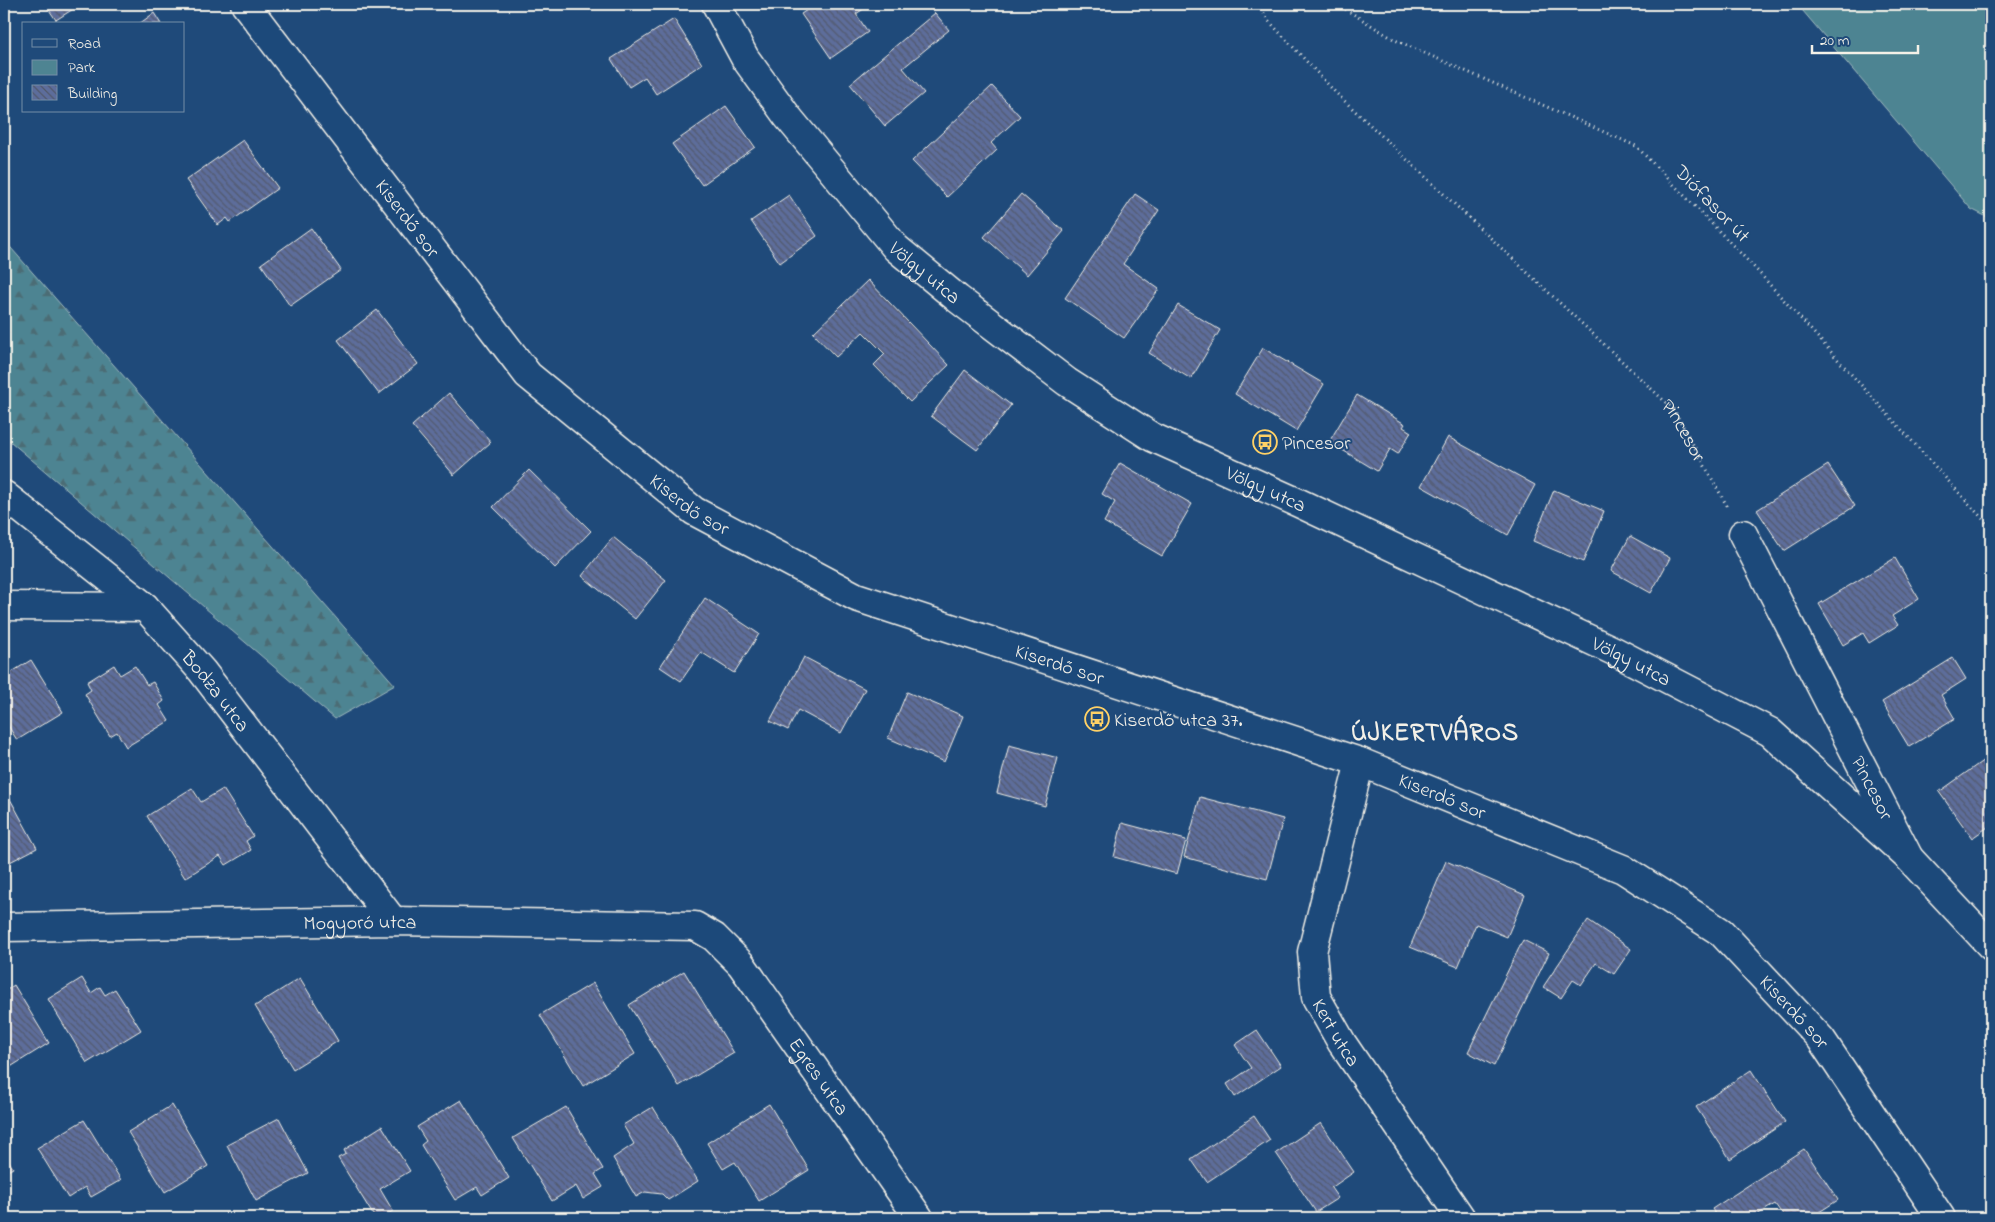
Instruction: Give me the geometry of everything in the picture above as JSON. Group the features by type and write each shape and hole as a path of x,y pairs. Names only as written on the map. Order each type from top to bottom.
{"street":[{"name":"Kiserdő sor","path":"245,4 528,375 694,511 856,597 1360,762 1623,869 1721,932 1821,1039 1941,1218"},
{"name":"Völgy utca","path":"716,4 745,58 787,116 896,248 958,299 1067,382 1152,437 1299,503 1614,651 1770,732 1909,858"},
{"name":"Bodza utca","path":"4,495 145,607 202,671 393,921"},
{"name":"Pincesor","path":"1743,534 1909,858 1991,946"},
{"path":"4,606 145,607"},
{"name":"Kert utca","path":"1360,762 1312,952 1316,997 1342,1043 1461,1218"},
{"name":"Mogyoró utca","path":"4,927 393,921 695,926 714,937"},
{"name":"Egres utca","path":"714,937 741,964 919,1218"}],"path":[{"name":"Pincesor","path":"1258,4 1267,19 1336,93 1674,410 1743,534"},
{"name":"Diófasor út","path":"1337,4 1396,40 1636,146 1752,265 1991,528"}],"green space":[{"path":"1797,4 1991,4 1991,219 1971,209"},
{"path":"4,240 395,685 335,719 4,436"}],"building":[{"path":"45,4 81,4 56,20"},
{"path":"816,4 871,4 856,14 868,32 831,58 801,14"},
{"path":"154,13 160,22 142,22"},
{"path":"935,13 949,30 903,68 924,93 885,126 850,84"},
{"path":"674,19 702,64 656,94 645,77 629,87 611,59"},
{"path":"992,86 1020,116 991,143 997,150 947,197 912,161"},
{"path":"726,106 755,147 702,185 672,144"},
{"path":"243,140 278,188 230,222 227,218 218,225 186,180"},
{"path":"1021,194 1064,231 1027,275 984,237"},
{"path":"1135,194 1159,210 1123,264 1159,289 1124,338 1065,298"},
{"path":"789,195 817,236 780,263 751,221"},
{"path":"311,228 341,270 290,306 261,264"},
{"path":"868,280 949,365 910,402 874,365 885,354 863,332 836,357 813,333"},
{"path":"1178,305 1220,330 1191,379 1149,353"},
{"path":"377,310 418,364 379,394 338,340"},
{"path":"1263,348 1324,384 1296,431 1235,394"},
{"path":"965,370 1011,405 977,450 931,416"},
{"path":"449,393 491,442 454,475 412,426"},
{"path":"1357,395 1405,424 1403,427 1411,432 1398,454 1390,449 1377,471 1329,442"},
{"path":"1448,437 1535,485 1508,535 1421,486"},
{"path":"1120,463 1192,504 1162,556 1104,522 1115,502 1102,494"},
{"path":"1828,465 1855,506 1784,551 1757,510"},
{"path":"529,470 591,531 555,568 493,507"},
{"path":"1554,490 1604,511 1583,562 1533,541"},
{"path":"1630,536 1670,558 1651,593 1611,571"},
{"path":"613,537 666,580 635,619 582,576"},
{"path":"1895,558 1919,599 1892,616 1898,625 1869,643 1863,633 1843,645 1819,604"},
{"path":"705,598 759,634 734,673 701,652 681,681 660,667"},
{"path":"804,657 865,689 841,733 798,710 788,730 770,721"},
{"path":"1953,658 1966,679 1941,695 1955,719 1909,747 1882,702"},
{"path":"31,660 63,712 17,740 4,719 4,677"},
{"path":"114,665 120,675 135,666 147,685 153,682 164,701 159,705 169,721 126,747 117,732 110,736 85,694 91,690 87,682"},
{"path":"907,692 963,716 944,762 888,738"},
{"path":"1009,745 1058,758 1045,806 997,793"},
{"path":"1991,755 1991,825 1972,838 1939,792"},
{"path":"4,788 37,848 4,865"},
{"path":"192,788 201,802 223,789 253,836 246,841 251,850 226,865 220,856 185,878 147,816"},
{"path":"1200,797 1283,819 1267,879 1184,857"},
{"path":"1122,823 1186,840 1177,874 1114,857"},
{"path":"1446,861 1525,895 1507,937 1476,924 1458,967 1410,947"},
{"path":"1588,920 1631,949 1614,974 1596,963 1581,985 1573,980 1561,998 1543,987"},
{"path":"1523,940 1549,953 1494,1066 1468,1052"},
{"path":"684,971 734,1053 679,1086 629,1005"},
{"path":"82,978 91,993 100,987 105,995 115,989 141,1030 87,1063 48,999"},
{"path":"300,978 338,1041 293,1069 255,1006"},
{"path":"593,983 635,1054 583,1086 540,1015"},
{"path":"14,985 49,1043 4,1071 4,992"},
{"path":"1257,1030 1281,1066 1235,1097 1227,1084 1251,1068 1235,1045"},
{"path":"1751,1070 1785,1122 1730,1159 1696,1107"},
{"path":"461,1100 509,1178 482,1195 477,1187 455,1200 421,1145 426,1141 417,1127"},
{"path":"769,1104 809,1170 759,1201 735,1162 723,1169 707,1143"},
{"path":"172,1105 208,1166 165,1192 128,1132"},
{"path":"566,1107 603,1169 595,1174 603,1187 583,1199 576,1186 552,1201 513,1138"},
{"path":"653,1107 698,1181 668,1200 662,1194 645,1192 636,1197 613,1158 634,1144 623,1125"},
{"path":"1254,1116 1270,1140 1207,1182 1191,1159"},
{"path":"279,1118 308,1173 256,1201 227,1145"},
{"path":"84,1120 121,1180 91,1197 85,1187 68,1198 37,1148"},
{"path":"1321,1123 1354,1172 1331,1188 1338,1198 1316,1212 1276,1153"},
{"path":"382,1126 410,1171 380,1189 393,1211 381,1218 375,1218 338,1158 346,1154 344,1150"},
{"path":"1804,1149 1838,1200 1810,1218 1785,1218 1775,1204 1752,1218 1718,1218 1712,1209"},
{"path":"4,1153 13,1168 4,1173"}],"place":[{"name":"Pincesor","path":"1265,442"},
{"name":"Kiserdő utca 37.","path":"1097,719"}],"district":[{"name":"ÚJKERTVÁROS","path":"1435,731"}]}
